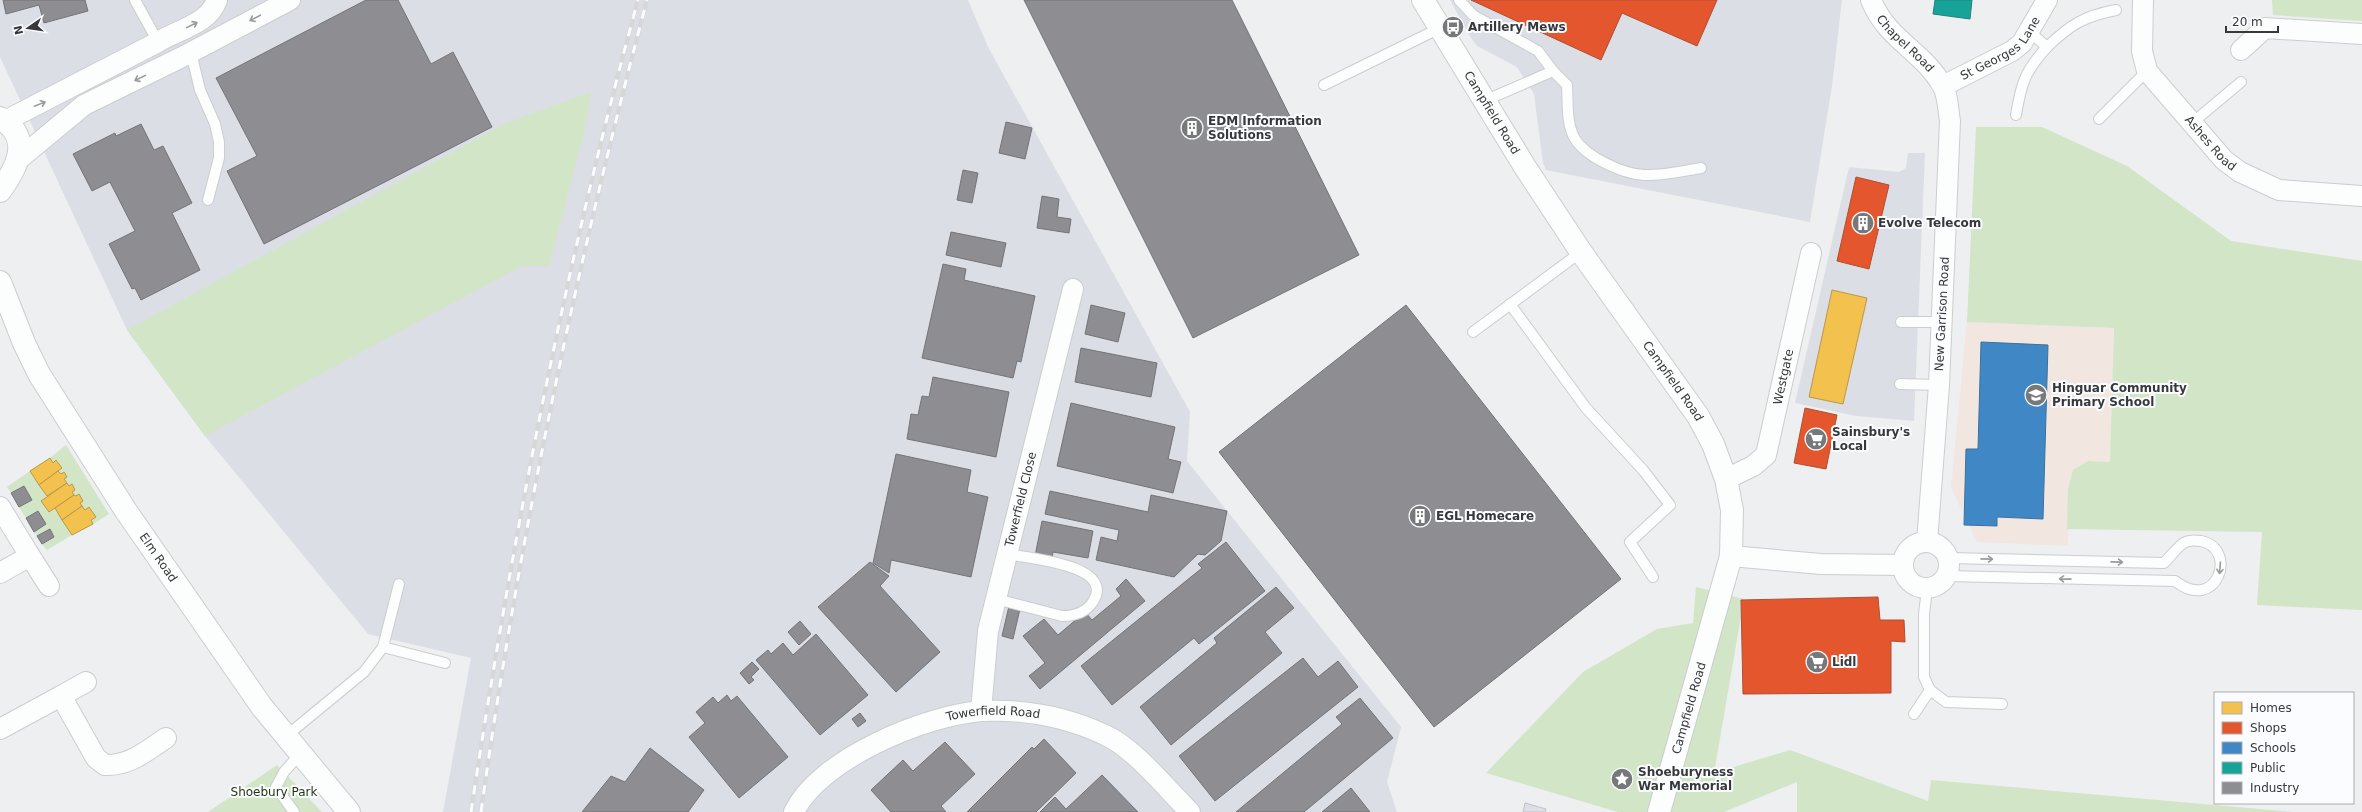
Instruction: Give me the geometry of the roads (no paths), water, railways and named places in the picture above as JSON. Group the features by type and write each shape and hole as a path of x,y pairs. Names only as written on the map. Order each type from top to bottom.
{"street":[{"path":"0,192 14,172 19,159 16,137 2,120 202,20 210,14 217,0"},
{"path":"19,159 84,105 187,55 290,0"},
{"name":"Campfield Road","path":"1423,0 1484,101 1581,252 1698,416 1713,444 1726,479 1732,510 1731,556 1701,668 1659,812"},
{"name":"Chapel Road","path":"1870,0 1876,15 1890,33 1932,71 1943,86"},
{"name":"St Georges Lane","path":"1943,86 2012,51 2022,43 2030,32 2047,0"},
{"name":"Ashes Road","path":"2143,0 2142,51 2147,71 2224,160 2240,172 2279,190 2362,196"},
{"path":"2241,50 2265,28 2362,34"},
{"path":"165,38 187,55"},
{"name":"New Garrison Road","path":"1927,542 1939,385 1951,138 1950,121 1943,86"},
{"name":"Westgate","path":"1726,479 1753,466 1766,455 1811,253"},
{"name":"Elm Road","path":"0,282 24,343 51,392 203,625 285,738 349,812"},
{"name":"Towerfield Close","path":"981,711 988,631 1073,289"},
{"path":"0,507 49,586"},
{"path":"1927,542 1942,548 1947,567 1938,585 1928,589 1918,587 1910,582 1903,565 1907,552 1913,546 1927,542"},
{"path":"0,573 30,556"},
{"path":"1731,556 1821,564 1903,565"},
{"path":"0,728 86,682"},
{"path":"61,696 96,758 105,766 118,766 129,762 166,738"},
{"name":"Towerfield Road","path":"799,810 822,778 850,756 897,734 939,719 981,711 1042,714 1076,723 1108,736 1132,755 1190,812"}],"lane":[{"path":"135,0 165,38"},
{"path":"1459,0 1473,15 1538,51 1553,71 1567,85 1568,118 1575,139 1589,154 1613,166 1643,176 1701,168"},
{"path":"2016,115 2021,87 2028,70 2047,47 2065,30 2082,19 2116,10"},
{"path":"1324,85 1440,28"},
{"path":"2030,32 2047,47"},
{"path":"187,55 200,90 216,124 219,142 219,158 208,200"},
{"path":"1484,101 1553,71"},
{"path":"2099,119 2147,71"},
{"path":"2192,123 2241,82"},
{"path":"1473,332 1581,252"},
{"path":"1510,304 1586,408 1643,470 1670,505 1630,542 1653,577"},
{"path":"1902,322 1942,322"},
{"path":"1900,384 1939,385"},
{"path":"2194,540 2207,542 2217,551 2221,564 2219,576 2211,587 2198,592 2186,590 2175,581 1947,567 2164,563 2181,544 2194,540"},
{"path":"996,599 1062,616 1072,616 1092,604 1096,592 1096,584 1091,576 1079,569 1006,554"},
{"path":"285,738 364,672 383,647 399,584"},
{"path":"1928,589 1924,614 1924,677 1930,690 1946,702 2002,704"},
{"path":"383,647 445,663"},
{"path":"1914,714 1930,690"},
{"path":"294,812 276,787 284,772 300,754"}],"railway":[{"path":"471,812 504,607 542,403 587,201 638,0"},
{"path":"481,812 513,607 552,403 596,201 647,0"}],"place":[{"name":"Artillery Mews","path":"1453,27"},
{"name":"EDM Information Solutions","path":"1192,128"},
{"name":"Evolve Telecom","path":"1863,223"},
{"name":"Hinguar Community Primary School","path":"2036,395"},
{"name":"Sainsbury's Local","path":"1816,439"},
{"name":"EGL Homecare","path":"1420,516"},
{"name":"Lidl","path":"1817,662"},
{"name":"Shoeburyness War Memorial","path":"1622,779"}],"park label":[{"name":"Shoebury Park","path":"274,792"}]}
